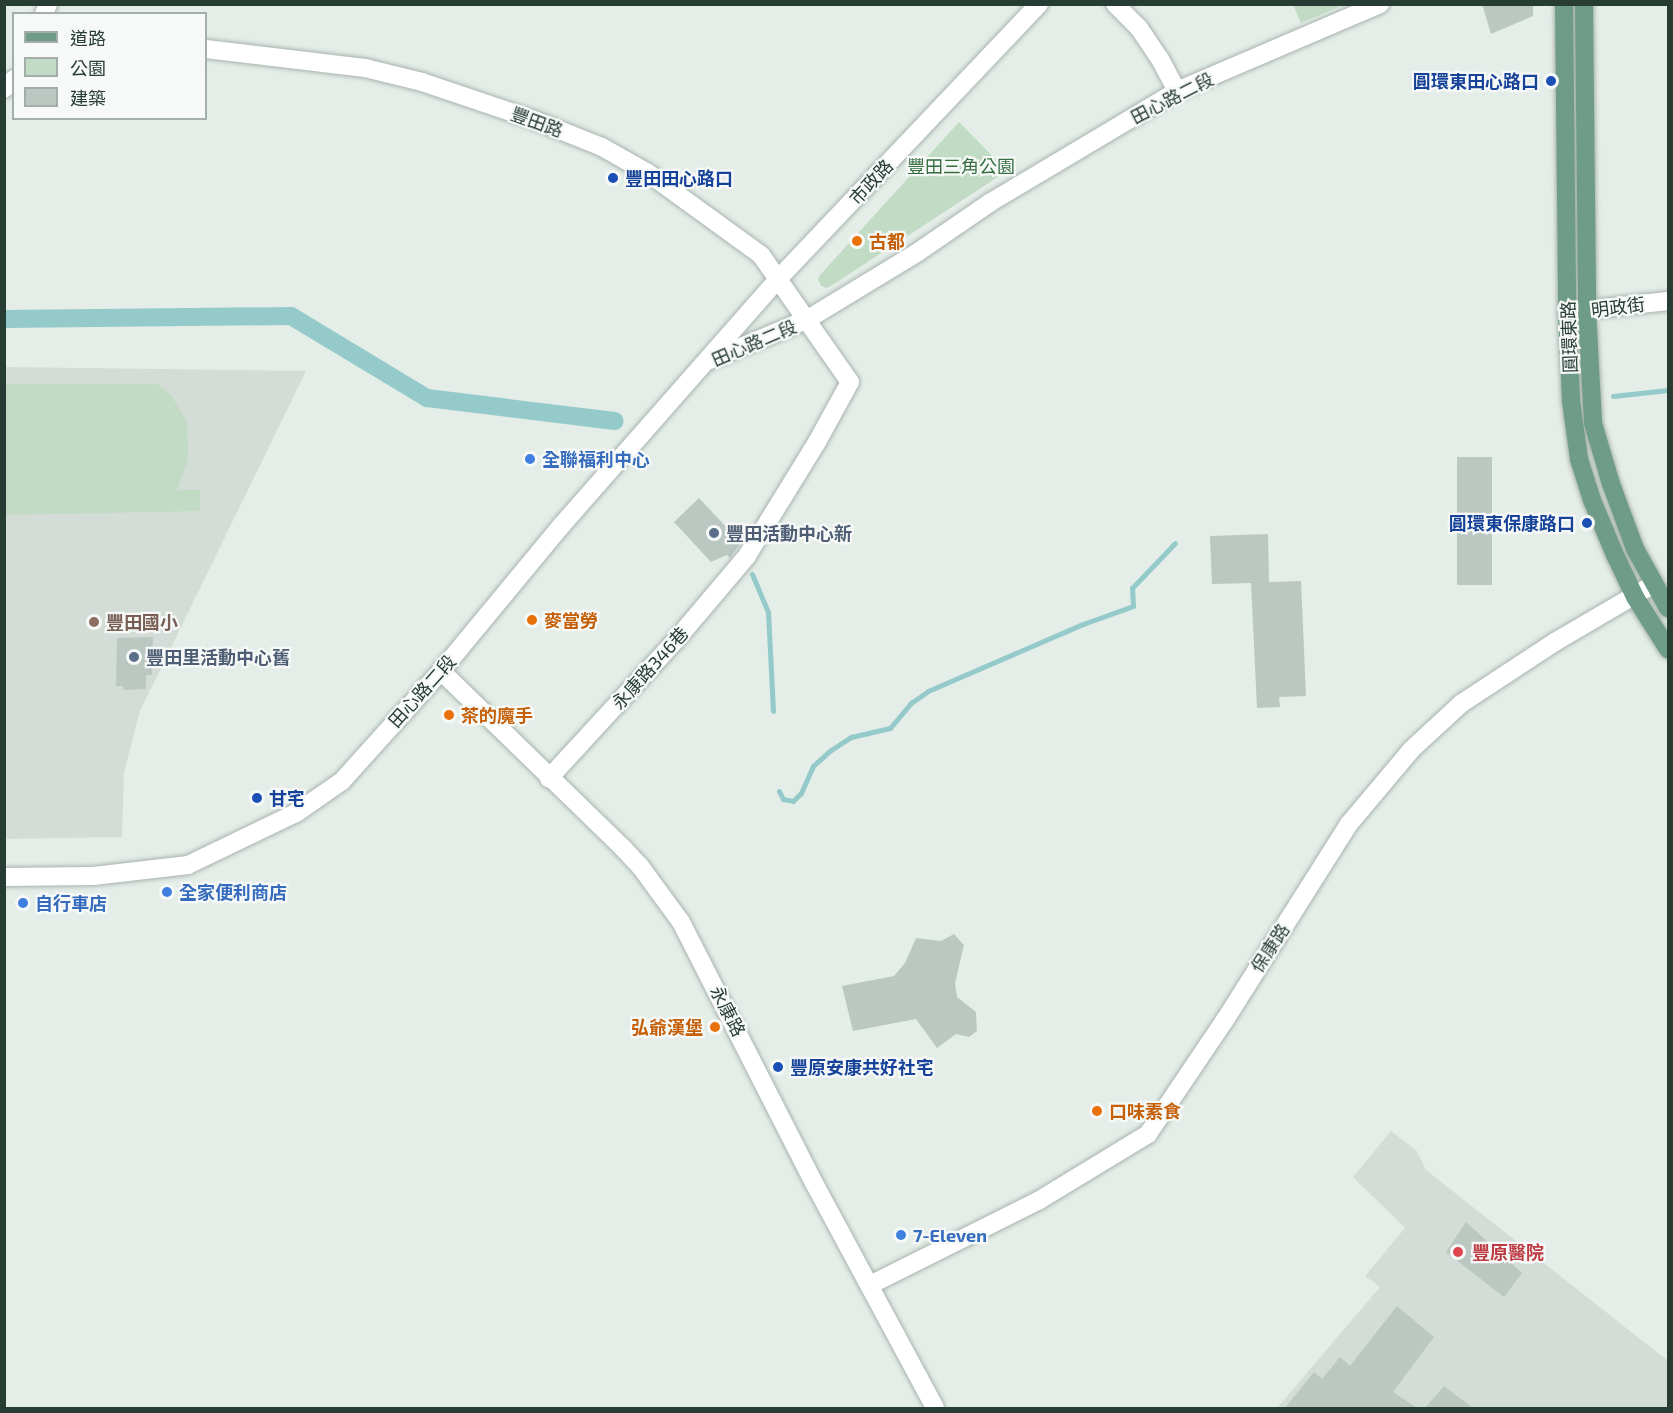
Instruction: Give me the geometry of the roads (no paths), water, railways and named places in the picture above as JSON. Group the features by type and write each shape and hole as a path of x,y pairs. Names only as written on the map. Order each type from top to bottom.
{"main road":[{"name":"圓環東路","path":"1564,4 1567,312 1571,401 1579,459 1592,500 1635,597 1668,649"},
{"name":"圓環東路","path":"1584,4 1587,310 1593,423 1611,484 1635,549 1668,608"}],"street":[{"name":"市政路","path":"706,362 779,278 1039,4"},
{"path":"1114,4 1138,28 1160,59 1177,91"},
{"name":"田心路二段","path":"4,877 93,876 188,865 296,813 342,781 441,672 561,526 706,362 808,319 918,252 991,202 1177,91 1380,4"},
{"name":"豐田路","path":"207,49 365,68 422,82 537,121 602,147 648,173 753,248 779,278 808,319"},
{"name":"明政街","path":"1567,312 1668,301"},
{"name":"永康路346巷","path":"549,778 676,640 747,556 817,442 849,382 808,319"},
{"name":"保康路","path":"870,1285 1038,1202 1148,1134 1225,1020 1349,824 1412,749 1462,703 1555,642 1654,584"},
{"name":"永康路","path":"441,672 640,866 681,922 814,1183 935,1408"}],"waterway":[{"path":"4,319 291,316 427,398 615,421"},
{"path":"1613,396 1668,390"},
{"path":"779,791 783,799 793,801 801,793 813,766 831,750 851,737 890,728 911,703 928,691 1083,624 1133,606 1132,588 1175,543"},
{"path":"752,574 768,612 773,711"}],"place":[{"name":"圓環東田心路口","path":"1551,81"},
{"name":"豐田田心路口","path":"613,178"},
{"name":"古都","path":"857,241"},
{"name":"全聯福利中心","path":"530,459"},
{"name":"圓環東保康路口","path":"1587,523"},
{"name":"豐田活動中心新","path":"714,533"},
{"name":"麥當勞","path":"532,620"},
{"name":"豐田國小","path":"94,622"},
{"name":"豐田里活動中心舊","path":"134,657"},
{"name":"茶的魔手","path":"449,715"},
{"name":"甘宅","path":"257,798"},
{"name":"全家便利商店","path":"167,892"},
{"name":"自行車店","path":"23,903"},
{"name":"弘爺漢堡","path":"715,1027"},
{"name":"豐原安康共好社宅","path":"778,1067"},
{"name":"口味素食","path":"1097,1111"},
{"name":"7-Eleven","path":"901,1235"},
{"name":"豐原醫院","path":"1458,1252"}],"park label":[{"name":"豐田三角公園","path":"961,166"}]}
